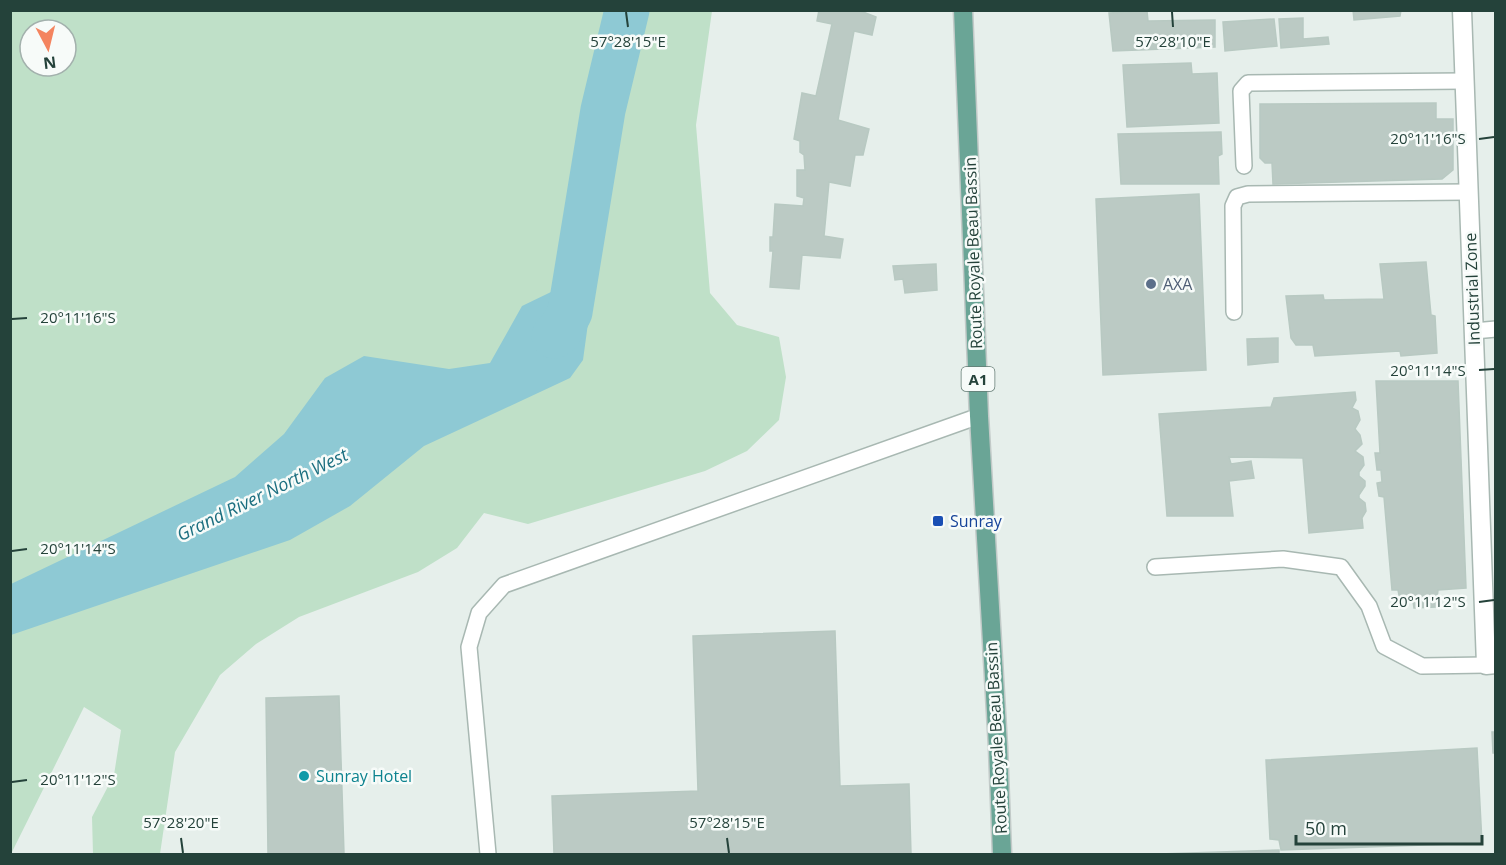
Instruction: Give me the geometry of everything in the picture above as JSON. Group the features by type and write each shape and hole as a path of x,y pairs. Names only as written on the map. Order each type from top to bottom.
{"main road":[{"name":"Route Royale Beau Bassin","path":"963,10 979,416 1002,855"}],"street":[{"name":"Industrial Zone","path":"1462,10 1474,331 1491,664"}],"lane":[{"path":"1244,166 1241,91 1248,83 1464,81"},
{"path":"1234,312 1233,206 1237,197 1468,192"},
{"path":"1474,331 1496,329"},
{"path":"488,855 469,647 479,613 504,585 979,416"},
{"path":"1155,567 1283,559 1341,567 1369,606 1384,646 1422,666 1491,664"}],"green space":[{"path":"10,11 712,11 696,125 710,293 737,325 779,337 786,377 779,420 747,451 705,471 528,524 484,513 457,548 418,572 299,617 256,644 220,675 175,752 160,854 93,854 92,817 114,775 121,730 84,707 11,854"}],"water":[{"path":"580,278 592,294 583,360 570,378 424,446 350,506 290,540 11,635 11,584 235,477 284,434 325,378 364,356 449,369 490,363 522,306"}],"building":[{"path":"819,10 858,10 876,17 872,35 854,31 838,120 869,129 863,155 855,155 850,186 829,182 824,236 843,239 840,258 802,255 799,289 770,287 773,251 770,251 770,237 773,237 775,204 803,206 804,198 797,196 797,170 805,170 804,155 800,152 800,141 794,139 802,93 816,96 832,24 817,21"},
{"path":"1353,10 1401,10 1400,16 1354,20"},
{"path":"1147,11 1148,21 1215,20 1215,47 1113,51 1109,13"},
{"path":"1303,18 1303,39 1328,37 1329,44 1281,48 1279,19"},
{"path":"1274,19 1277,46 1225,51 1223,22"},
{"path":"1191,63 1192,74 1217,73 1219,123 1127,127 1123,65"},
{"path":"1436,103 1436,119 1453,119 1453,170 1442,179 1273,184 1272,163 1265,163 1260,158 1260,104"},
{"path":"1221,132 1222,154 1218,156 1219,184 1121,184 1118,134"},
{"name":"AXA","path":"1199,194 1206,370 1103,375 1096,199"},
{"path":"1426,262 1431,315 1435,316 1437,353 1401,356 1400,351 1315,356 1313,345 1296,345 1291,338 1286,296 1323,295 1324,300 1384,299 1380,264"},
{"path":"936,264 937,290 905,293 903,279 895,280 893,266"},
{"path":"1278,338 1278,362 1248,365 1247,339"},
{"path":"1376,381 1458,381 1466,588 1438,590 1436,607 1414,608 1413,601 1400,600 1398,590 1392,590 1384,497 1379,496 1377,483 1382,482 1381,470 1377,470 1375,453 1380,453"},
{"path":"1355,392 1356,400 1352,408 1358,411 1360,420 1355,429 1360,435 1362,444 1355,451 1363,457 1364,465 1359,476 1365,481 1365,486 1359,495 1365,503 1366,511 1362,518 1363,528 1309,533 1303,458 1229,457 1231,464 1251,461 1254,478 1229,481 1233,516 1167,516 1159,414 1271,407 1274,398"},
{"path":"835,631 840,786 909,784 911,854 554,854 552,796 698,791 693,636"},
{"name":"Sunray Hotel","path":"339,696 344,854 268,854 266,698"},
{"path":"1492,732 1496,732 1496,753 1493,753"},
{"path":"1477,748 1482,843 1281,850 1279,840 1270,839 1266,760"},
{"path":"1279,850 1279,854 1159,854"}],"waterway":[{"name":"Grand River North West","path":"554,336 560,331 570,312 603,110 627,10"}],"place":[{"name":"AXA","path":"1151,284"},
{"name":"Sunray","path":"938,521"},
{"name":"Sunray Hotel","path":"304,776"}]}
